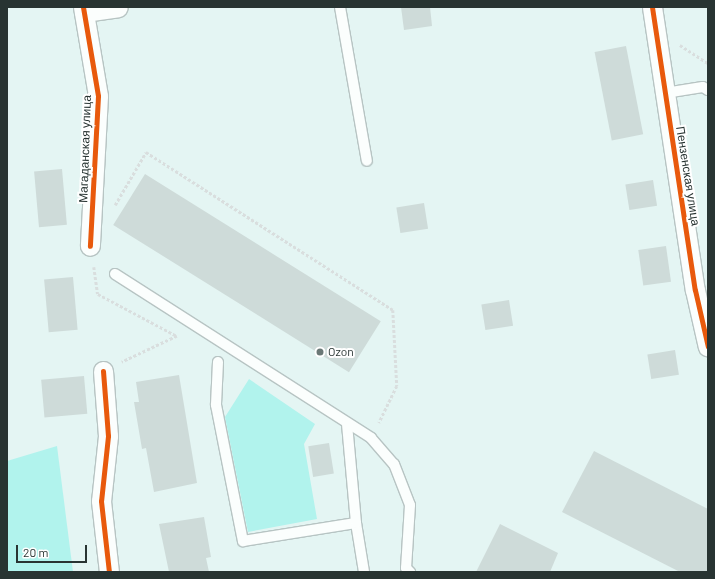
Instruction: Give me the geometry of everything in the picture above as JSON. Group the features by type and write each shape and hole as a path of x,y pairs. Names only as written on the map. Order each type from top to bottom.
{"street":[{"path":"83,10 118,7"},
{"name":"Пензенская улица","path":"652,7 695,290 708,347"},
{"name":"Магаданская улица","path":"83,10 98,96 90,246"},
{"path":"103,371 108,436 101,501 109,572"}],"lane":[{"path":"340,7 367,161"},
{"path":"665,93 703,87 708,90"},
{"path":"115,274 371,438 394,464 410,505 406,568 410,572"},
{"path":"218,362 216,405 243,541 356,523"},
{"path":"347,424 356,523 364,572"}],"path":[{"path":"110,212 146,152 393,310 397,386 371,438"},
{"path":"90,246 98,294 177,336 103,371"}],"shaded area":[{"path":"249,379 315,424 304,444 317,519 248,532 225,417"},
{"path":"57,446 73,572 7,572 7,461"}],"building":[{"path":"401,7 430,7 432,26 404,30"},
{"path":"626,46 643,134 612,140 595,52"},
{"path":"62,169 67,225 39,227 34,171"},
{"path":"145,174 381,321 349,372 113,225"},
{"path":"653,180 657,206 629,210 625,184"},
{"path":"424,203 428,229 400,233 396,207"},
{"path":"666,246 671,282 643,286 638,250"},
{"path":"73,277 78,330 49,332 44,280"},
{"path":"509,300 513,326 485,330 481,304"},
{"path":"675,350 679,375 651,379 647,354"},
{"path":"179,375 197,483 154,492 146,448 142,449 134,402 139,402 136,382"},
{"path":"84,376 87,414 44,418 41,380"},
{"path":"329,443 334,474 313,477 308,446"},
{"path":"594,451 708,509 708,572 680,572 562,512"},
{"path":"204,517 211,557 206,558 209,572 169,572 159,524"},
{"path":"500,524 558,553 550,572 476,572"}],"cycle path":[{"path":"83,7 98,96 90,246"},
{"path":"652,7 695,290 708,347"},
{"path":"103,371 108,436 101,501 109,572"}],"place":[{"name":"Ozon","path":"320,352"}]}
